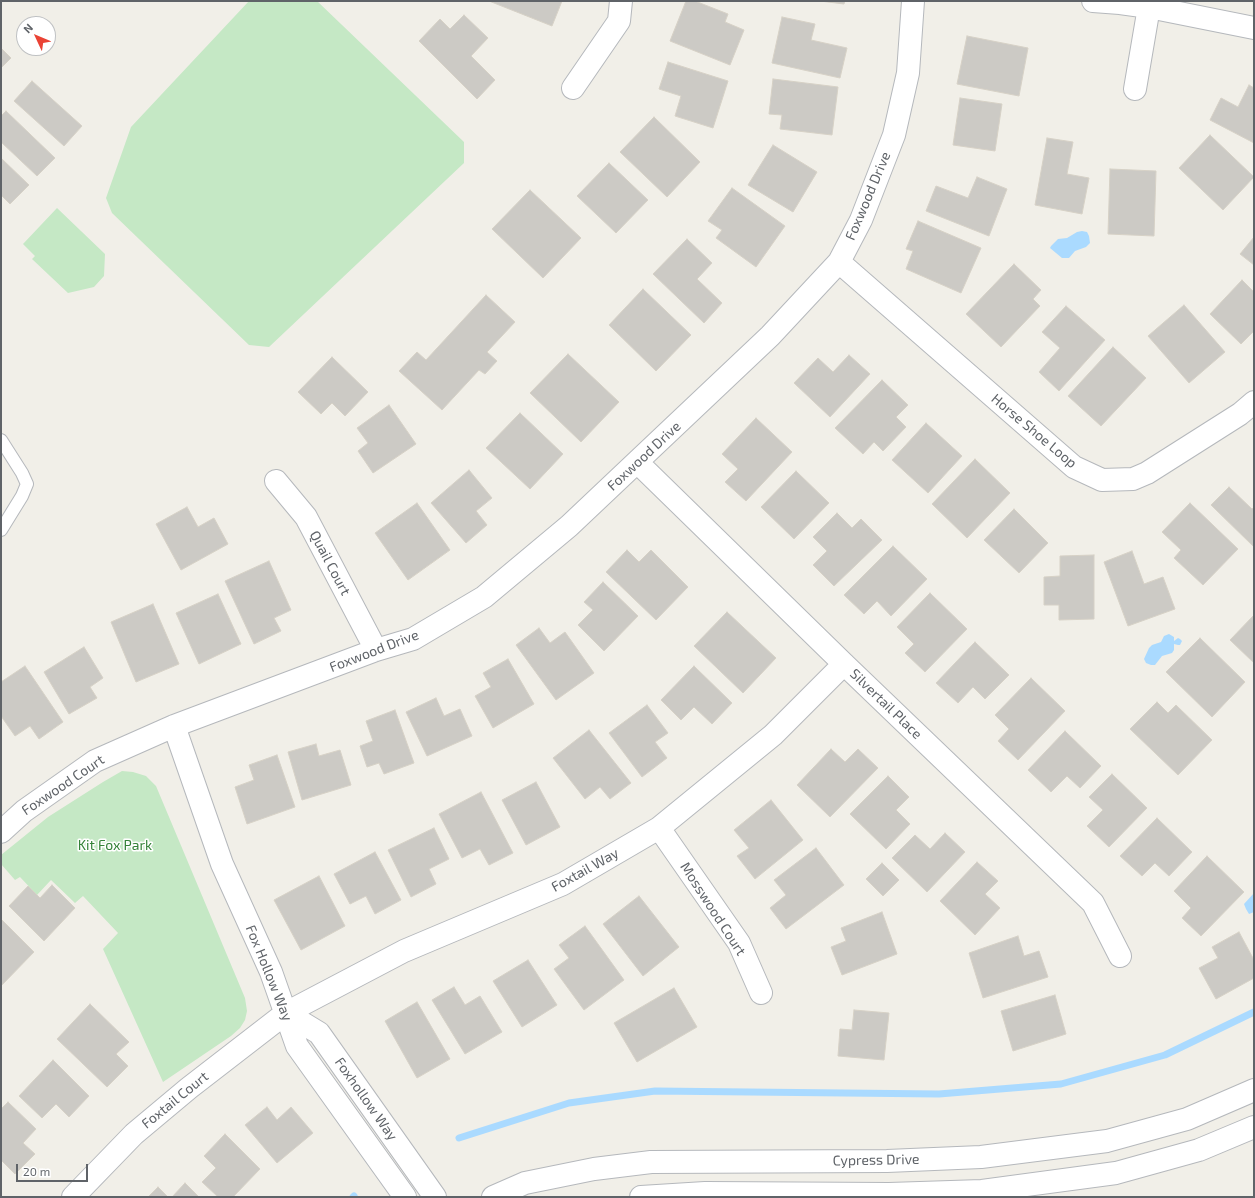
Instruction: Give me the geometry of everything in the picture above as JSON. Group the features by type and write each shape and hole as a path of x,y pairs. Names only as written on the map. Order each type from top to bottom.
{"street":[{"path":"573,88 619,21 621,1"},
{"name":"Foxwood Drive","path":"174,726 376,650 413,639 484,597 569,526 770,336 839,262 861,220 894,135 908,73 913,1"},
{"path":"1093,1 1149,7 1254,28"},
{"path":"1135,89 1149,7"},
{"name":"Horse Shoe Loop","path":"839,262 1074,467 1102,480 1133,479 1147,473 1240,414 1254,402"},
{"name":"Silvertail Place","path":"637,462 844,664 1093,903 1120,956"},
{"name":"Quail Court","path":"276,481 306,517 376,650"},
{"name":"Foxtail Way","path":"286,1013 404,951 563,884 659,828 773,735 844,664"},
{"name":"Foxwood Court","path":"1,832 24,811 95,761 174,726"},
{"name":"Fox Hollow Way","path":"174,726 222,864 271,972 297,1046 405,1197"},
{"name":"Mosswood Court","path":"659,828 739,943 761,993"},
{"name":"Foxtail Court","path":"73,1197 134,1134 189,1088 286,1013"},
{"name":"Foxhollow Way","path":"286,1013 319,1033 434,1197"},
{"name":"Cypress Drive","path":"493,1197 525,1184 594,1169 651,1162 887,1161 981,1157 1107,1141 1187,1119 1254,1090"},
{"path":"641,1197 705,1193 889,1194 982,1191 1116,1173 1199,1150 1254,1127"}],"lane":[{"path":"1,440 22,473 27,484 22,496 1,530"}],"green space":[{"path":"249,1 317,1 464,142 464,163 269,347 249,345 112,213 106,198 131,127"},
{"path":"57,208 105,254 104,276 94,287 68,293 32,259 35,256 23,244"},
{"name":"Kit Fox Park","path":"122,771 133,772 146,776 156,786 245,998 247,1011 245,1020 240,1028 231,1036 163,1082 103,949 118,933 83,896 75,903 51,880 37,895 20,877 15,880 1,864 1,855 48,817"}],"water":[{"path":"1077,232 1087,232 1090,243 1086,247 1075,251 1069,258 1062,258 1050,248 1058,239 1067,238"},
{"path":"1169,634 1174,637 1174,641 1178,638 1182,641 1180,645 1174,644 1174,650 1172,653 1162,656 1155,665 1146,663 1144,659 1149,648 1152,645 1161,642 1164,636"},
{"path":"1254,893 1254,912 1249,914 1244,904"}],"building":[{"path":"489,1 562,1 552,26"},
{"path":"686,1 695,1 728,14 725,22 744,30 730,65 670,41"},
{"path":"820,1 845,1 844,4"},
{"path":"464,15 488,38 471,56 495,80 477,99 419,41 440,19 450,29"},
{"path":"782,17 815,24 811,40 847,48 840,78 772,63"},
{"path":"967,36 1028,48 1019,96 957,84"},
{"path":"1,48 11,58 1,68"},
{"path":"668,62 728,81 713,128 675,116 681,96 659,89"},
{"path":"773,79 838,87 832,135 780,129 782,115 769,114"},
{"path":"32,81 82,126 64,146 14,101"},
{"path":"1249,85 1254,88 1254,143 1210,120 1221,98 1238,107"},
{"path":"960,98 1002,104 995,151 953,145"},
{"path":"6,111 55,158 37,176 1,142 1,116"},
{"path":"654,117 700,162 667,197 620,152"},
{"path":"1210,135 1254,177 1223,210 1179,168"},
{"path":"1047,138 1073,142 1067,174 1089,178 1082,214 1035,205"},
{"path":"773,145 817,172 793,212 748,185"},
{"path":"1,158 29,185 10,204 1,195"},
{"path":"609,163 648,200 616,233 577,196"},
{"path":"1110,169 1156,171 1154,236 1108,234"},
{"path":"977,177 1007,189 989,236 926,211 936,186 968,198"},
{"path":"732,188 785,226 756,267 716,238 722,230 708,221"},
{"path":"530,190 581,238 543,278 492,229"},
{"path":"918,221 981,248 961,293 906,269 913,251 906,249"},
{"path":"1254,237 1254,265 1240,254"},
{"path":"687,239 712,263 697,279 722,303 704,323 653,274"},
{"path":"1014,264 1041,290 1033,299 1040,306 1001,347 966,314"},
{"path":"1242,280 1254,292 1254,331 1241,344 1210,314"},
{"path":"643,289 691,335 656,371 609,325"},
{"path":"486,295 515,322 487,352 497,361 485,374 479,370 442,410 399,371 417,352 426,360"},
{"path":"1184,305 1225,352 1189,383 1148,336"},
{"path":"1066,306 1105,340 1059,391 1039,372 1060,348 1042,332"},
{"path":"1113,347 1146,378 1101,426 1068,396"},
{"path":"568,354 619,402 581,442 530,393"},
{"path":"849,355 870,374 830,417 794,383 818,358 833,372"},
{"path":"332,357 368,392 345,416 332,403 321,414 298,392"},
{"path":"882,380 908,405 896,417 906,427 883,451 874,442 863,454 835,428"},
{"path":"389,405 416,444 373,473 358,451 368,443 357,428"},
{"path":"520,413 563,454 530,489 486,448"},
{"path":"756,418 792,452 746,501 725,482 738,469 722,454"},
{"path":"926,423 962,456 928,493 892,460"},
{"path":"975,459 1010,493 967,538 932,504"},
{"path":"469,470 492,498 476,511 487,525 466,543 431,503"},
{"path":"796,471 829,503 794,539 761,507"},
{"path":"1229,487 1252,509 1254,507 1254,547 1211,505"},
{"path":"417,503 450,550 408,580 375,533"},
{"path":"1190,503 1238,549 1203,585 1174,558 1181,550 1162,532"},
{"path":"187,507 198,527 214,518 228,544 181,570 156,524"},
{"path":"1014,509 1048,543 1019,573 984,540"},
{"path":"837,513 852,528 861,519 882,540 834,586 813,565 827,551 813,537"},
{"path":"893,546 927,579 891,616 877,601 864,614 844,595"},
{"path":"627,550 639,562 651,550 688,587 656,620 606,572"},
{"path":"1132,551 1144,584 1163,577 1175,609 1128,626 1104,562"},
{"path":"1094,555 1094,619 1059,620 1059,605 1044,605 1044,577 1060,576 1060,556"},
{"path":"269,561 291,610 274,618 281,631 254,644 225,581"},
{"path":"603,582 638,616 604,651 578,625 593,610 584,602"},
{"path":"930,593 967,629 925,672 905,653 914,644 897,627"},
{"path":"218,594 241,644 199,664 176,613"},
{"path":"153,604 179,664 136,682 111,622"},
{"path":"727,612 776,658 743,693 694,646"},
{"path":"1254,615 1254,663 1230,640"},
{"path":"539,628 550,643 565,632 594,673 556,700 516,645"},
{"path":"1200,638 1245,682 1212,717 1166,672"},
{"path":"975,642 1009,675 985,699 973,687 958,703 936,683"},
{"path":"84,647 103,678 90,687 97,698 69,714 44,672"},
{"path":"508,659 534,704 493,728 475,696 491,687 483,673"},
{"path":"25,666 63,722 39,739 30,726 15,736 1,716 1,682"},
{"path":"694,666 732,703 712,724 694,707 681,720 661,700"},
{"path":"1031,678 1065,711 1018,760 998,741 1009,729 995,715"},
{"path":"436,698 444,716 460,709 472,736 427,756 406,712"},
{"path":"1157,702 1168,713 1176,705 1212,740 1178,775 1130,729"},
{"path":"647,705 668,733 655,742 667,758 642,777 609,733"},
{"path":"395,710 414,763 384,774 379,763 367,767 360,746 373,741 366,721"},
{"path":"589,730 631,783 610,799 600,787 585,799 553,758"},
{"path":"1065,731 1101,766 1080,788 1067,776 1051,792 1028,770"},
{"path":"316,744 319,756 340,750 351,785 302,800 288,752"},
{"path":"831,749 845,762 858,749 878,768 830,817 797,785"},
{"path":"277,755 295,807 247,824 235,787 254,780 249,765"},
{"path":"1112,774 1147,808 1109,847 1087,826 1103,810 1089,797"},
{"path":"888,776 909,797 896,810 910,824 886,849 850,814"},
{"path":"536,782 560,827 526,845 502,800"},
{"path":"481,792 513,853 489,865 480,849 462,858 439,814"},
{"path":"771,800 803,840 755,879 737,856 749,848 734,830"},
{"path":"1157,818 1192,852 1169,876 1155,863 1142,876 1120,856"},
{"path":"434,828 449,859 429,869 436,884 411,897 388,850"},
{"path":"945,833 965,852 927,892 892,858 915,835 930,849"},
{"path":"816,848 844,885 786,929 770,908 786,895 774,880"},
{"path":"375,852 401,900 375,914 366,896 350,904 334,874"},
{"path":"1207,856 1244,892 1201,936 1182,918 1191,908 1174,891"},
{"path":"977,862 998,881 985,894 1000,908 975,935 940,901"},
{"path":"882,863 899,880 883,896 866,879"},
{"path":"319,876 345,926 301,950 274,900"},
{"path":"52,885 75,908 44,941 9,906 28,886 40,898"},
{"path":"639,896 679,947 643,976 603,924"},
{"path":"882,912 897,954 842,975 831,947 846,941 841,928"},
{"path":"1,919 34,952 1,986"},
{"path":"585,926 624,980 584,1010 554,969 569,958 559,945"},
{"path":"1239,932 1254,960 1254,978 1216,999 1199,968 1218,958 1212,947"},
{"path":"1018,936 1024,956 1039,951 1048,977 983,998 969,953"},
{"path":"528,960 557,1005 522,1027 493,981"},
{"path":"454,987 465,1005 480,996 502,1032 465,1054 432,1000"},
{"path":"674,988 697,1027 637,1062 614,1023"},
{"path":"1055,995 1066,1034 1013,1051 1001,1011"},
{"path":"417,1002 450,1059 417,1078 385,1021"},
{"path":"90,1004 129,1042 116,1054 128,1066 107,1087 57,1039"},
{"path":"854,1010 889,1013 884,1060 838,1056 840,1029 852,1030"},
{"path":"53,1060 89,1096 69,1117 56,1104 42,1118 19,1096"},
{"path":"8,1102 36,1129 23,1143 35,1154 15,1174 1,1160 1,1109"},
{"path":"267,1107 277,1120 291,1107 313,1133 277,1163 245,1125"},
{"path":"225,1134 260,1169 233,1197 218,1197 202,1182 216,1168 204,1156"},
{"path":"185,1183 199,1197 172,1197"},
{"path":"158,1187 168,1197 148,1197"}],"waterway":[{"path":"459,1138 569,1103 655,1091 939,1094 1061,1084 1165,1055 1254,1012"}]}
